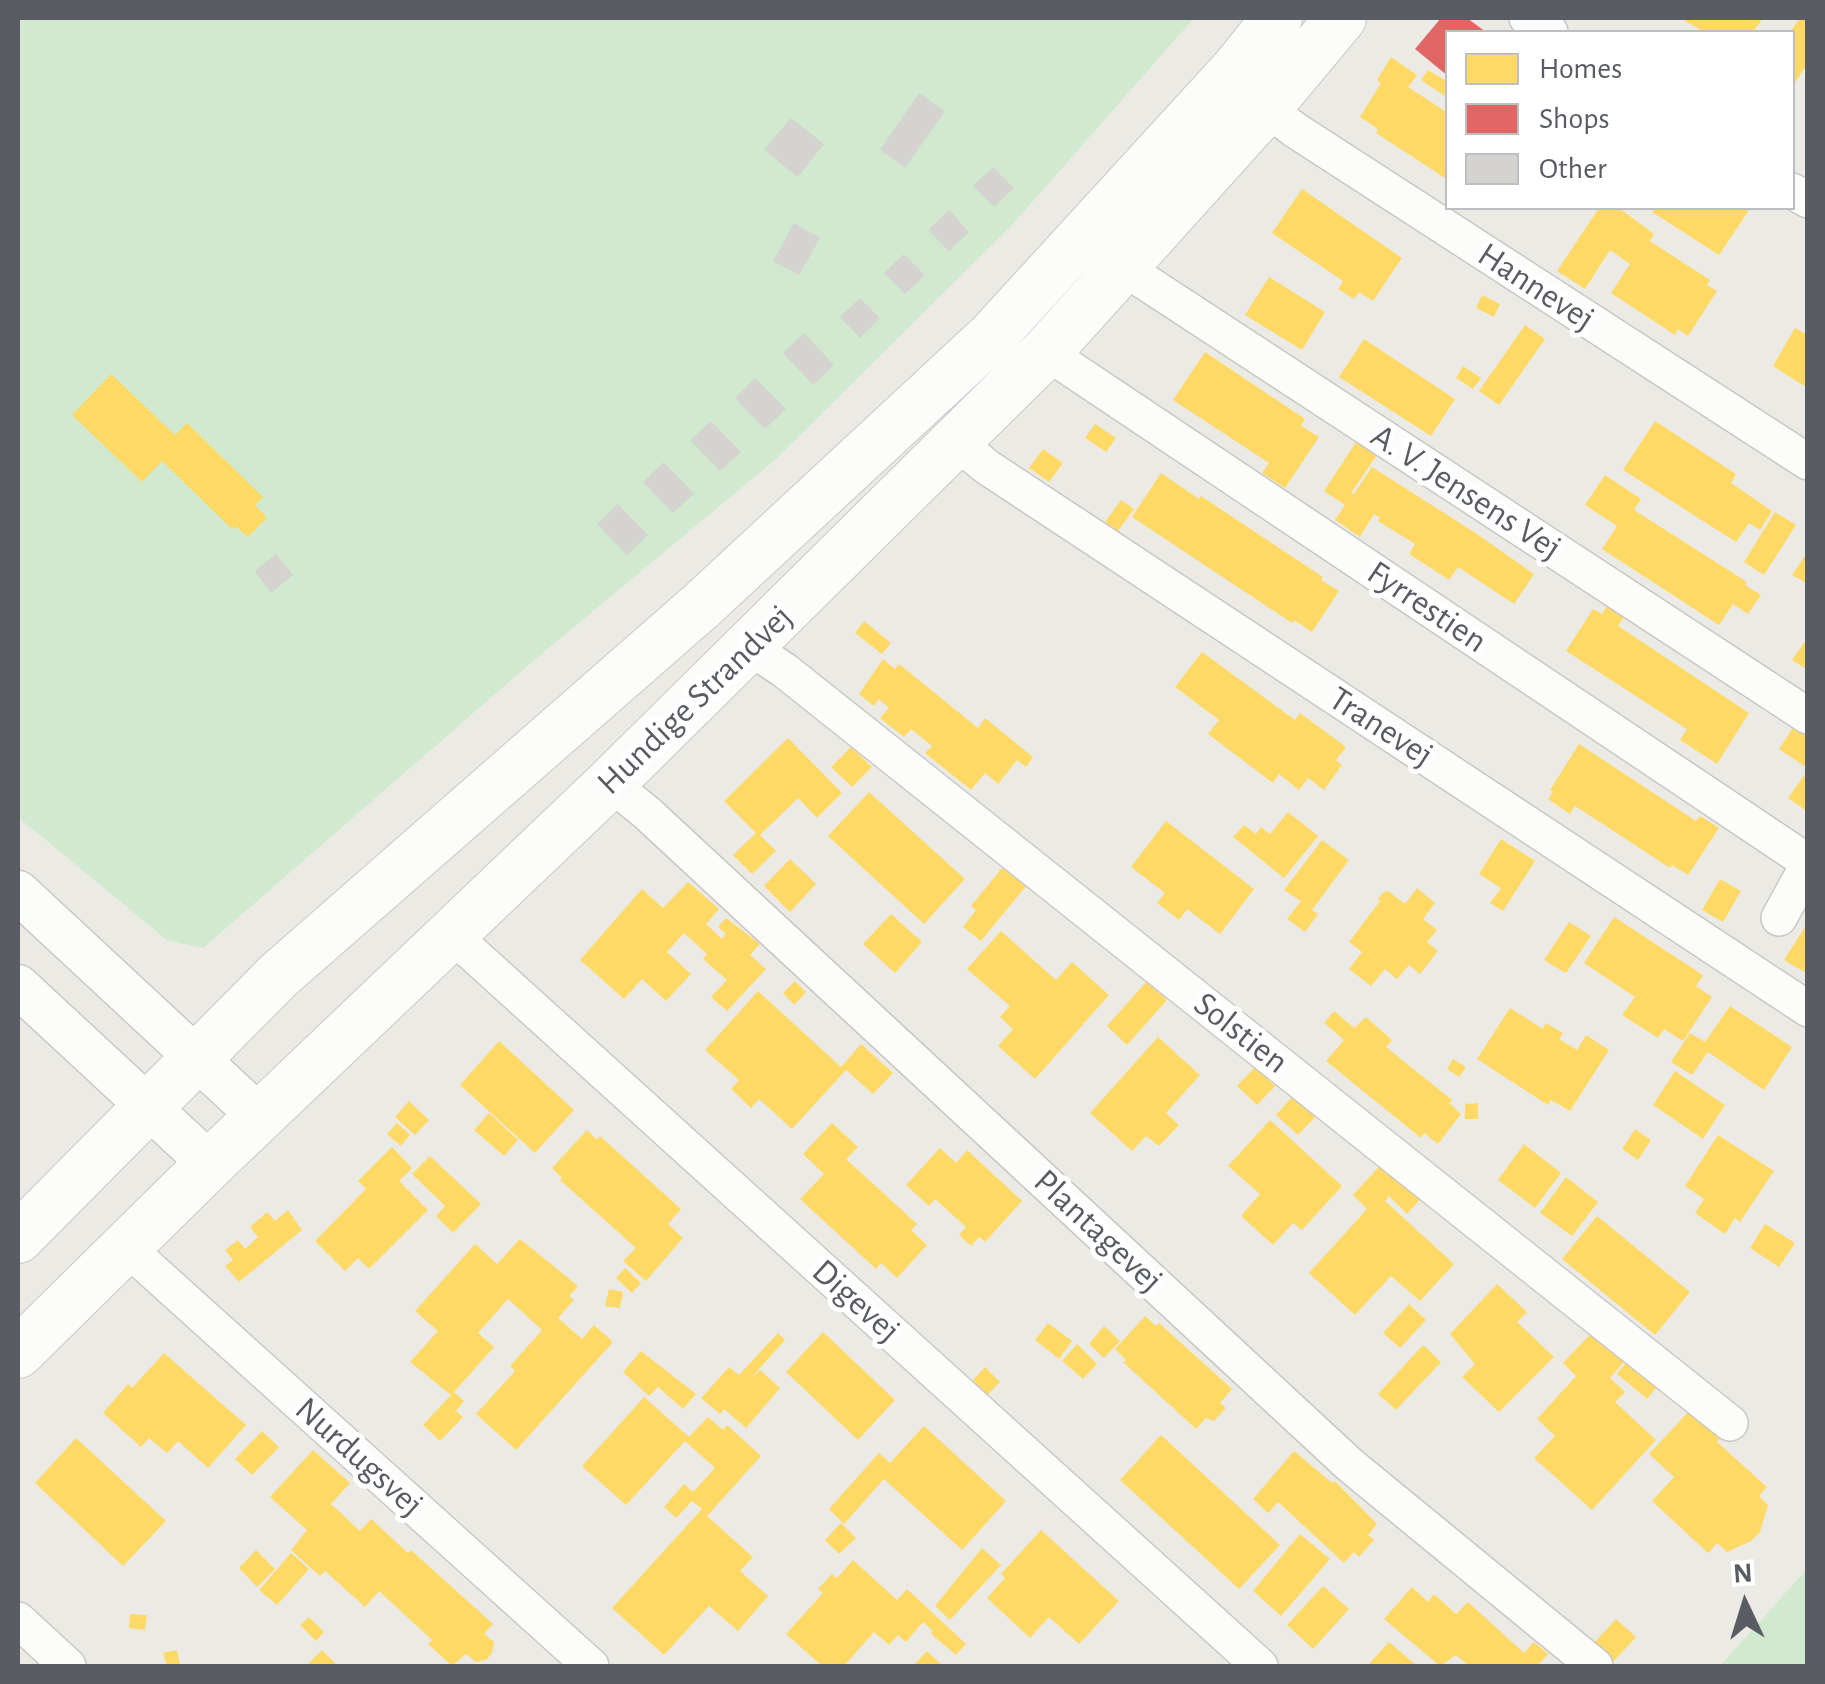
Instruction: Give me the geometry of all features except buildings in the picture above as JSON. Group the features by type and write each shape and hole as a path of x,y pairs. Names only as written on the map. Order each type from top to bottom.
{"main road":[{"name":"Hundige Strandvej","path":"18,1238 280,975 692,614 992,336 1278,18"},
{"name":"Hundige Strandvej","path":"18,1354 210,1164 610,784 957,442 1124,268 1341,18"}],"street":[{"name":"Hannevej","path":"1266,108 1294,130 1808,462"},
{"name":"A. V. Jensens Vej","path":"1124,268 1808,716"},
{"name":"Fyrrestien","path":"1046,352 1808,863 1779,918"},
{"name":"Tranevej","path":"957,442 1003,477 1808,1009"},
{"name":"Solstien","path":"749,647 784,670 1730,1423"},
{"name":"Plantagevej","path":"610,784 676,840 1350,1465 1595,1666"},
{"path":"18,892 260,1117"},
{"name":"Digevej","path":"452,935 1260,1666"},
{"path":"18,986 210,1164"},
{"name":"Nurdugsvej","path":"126,1248 592,1666"},
{"path":"18,1620 68,1666"}],"green space":[{"path":"18,18 1194,18 1012,225 776,459 533,661 203,948 167,940 18,817"},
{"path":"1807,1569 1807,1666 1720,1666"}]}
